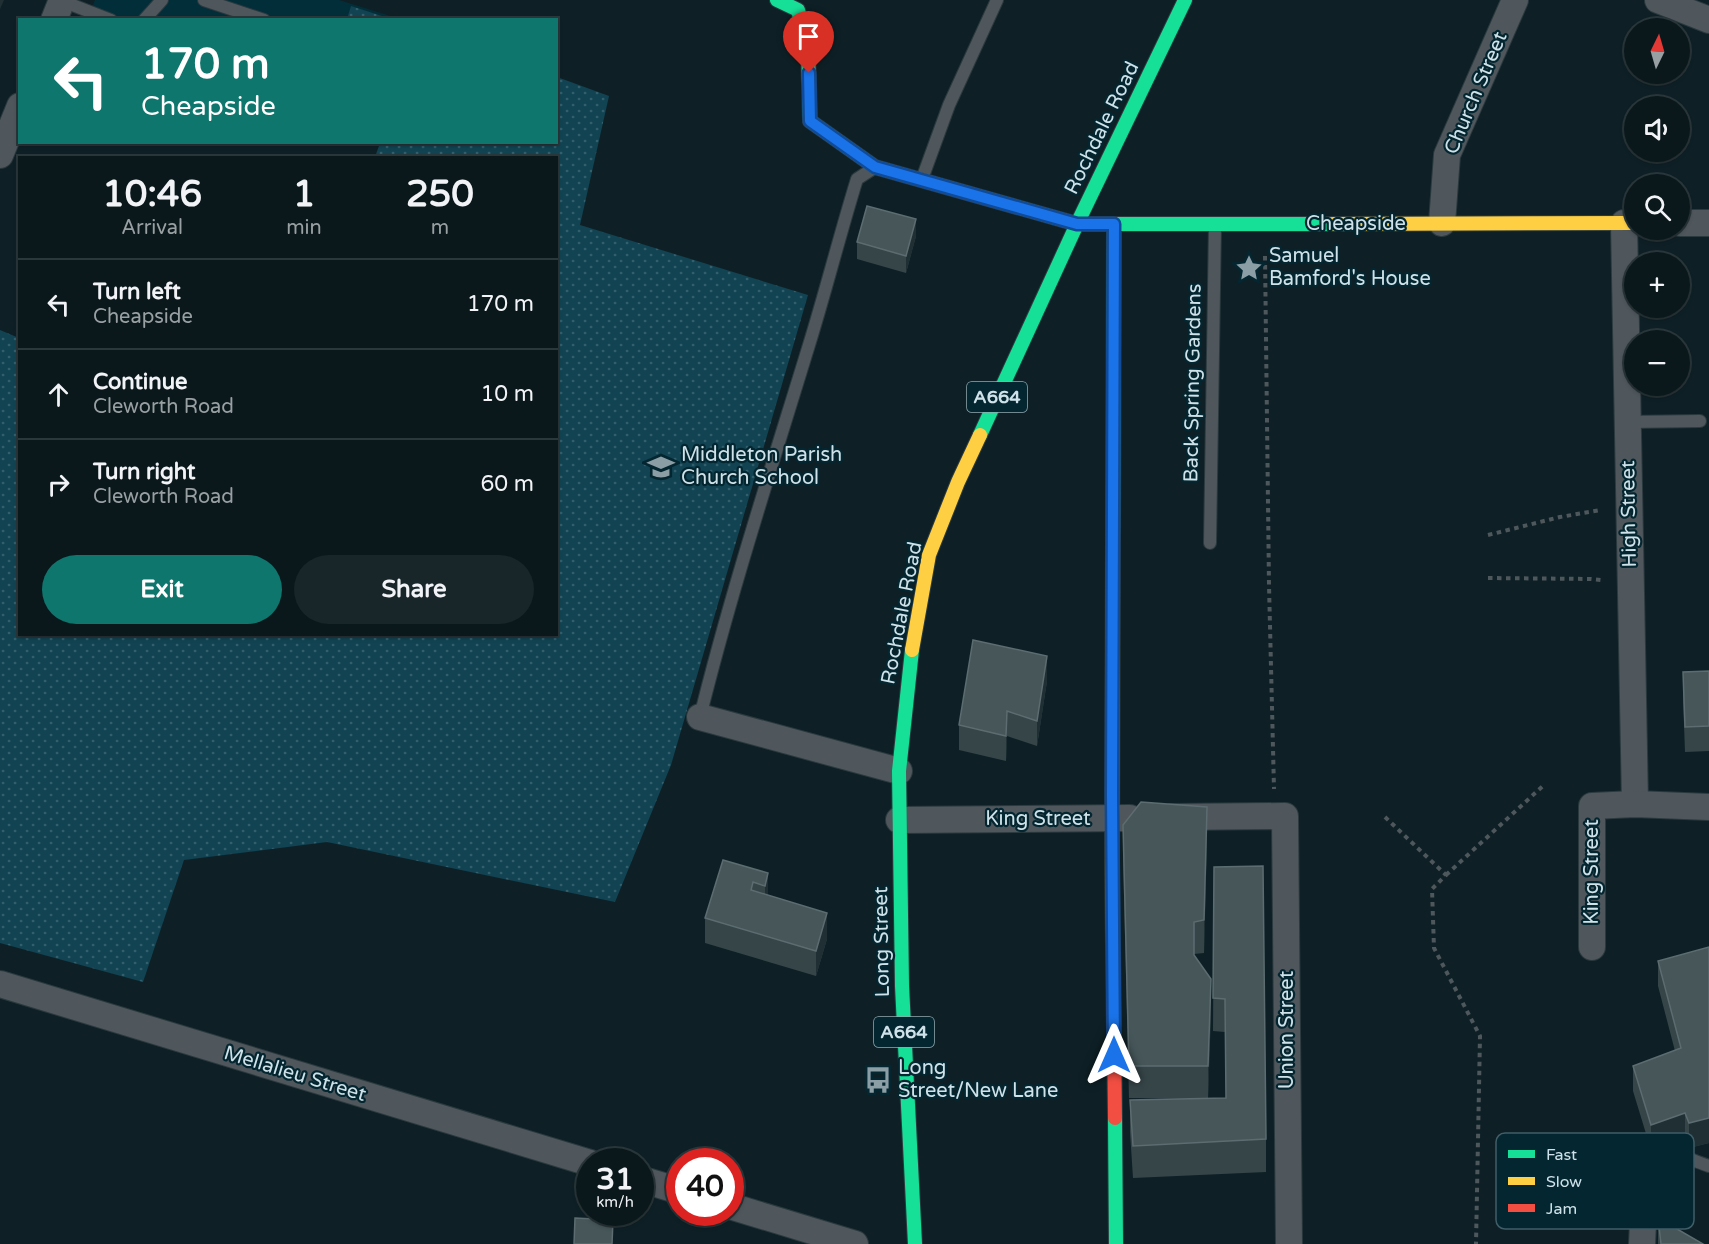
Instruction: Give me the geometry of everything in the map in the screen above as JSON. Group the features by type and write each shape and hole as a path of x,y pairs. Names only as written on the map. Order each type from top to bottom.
{"street":[{"path":"55,18 62,0"},
{"name":"Cheapside","path":"777,0 798,10 808,49 810,121 875,167 1077,224 1624,223"},
{"name":"Rochdale Road","path":"899,820 899,771 911,656 929,555 958,482 1077,224 1185,0"},
{"name":"Church Street","path":"1442,223 1447,155 1515,0"},
{"path":"1658,0 1709,20"},
{"path":"0,155 18,111"},
{"path":"1690,223 1709,223"},
{"path":"1114,224 1112,818 1116,1244"},
{"name":"High Street","path":"1629,240 1627,422 1635,804"},
{"path":"700,717 899,771"},
{"name":"King Street","path":"1592,947 1592,806 1635,804 1709,807"},
{"name":"King Street","path":"899,820 1280,817"},
{"name":"Union Street","path":"1280,817 1289,1244"},
{"name":"Long Street","path":"899,820 902,986 915,1244"},
{"name":"Mellalieu Street","path":"0,984 576,1159"},
{"path":"744,1210 855,1244"},
{"path":"1642,1244 1643,1229"}],"lane":[{"path":"62,0 106,18"},
{"path":"146,18 162,0"},
{"path":"204,0 258,18"},
{"path":"922,181 949,105 997,0"},
{"path":"700,717 712,666 857,179 875,167"},
{"name":"Back Spring Gardens","path":"1210,543 1215,223"},
{"path":"1627,422 1700,421"},
{"path":"1694,1161 1709,1166"}],"path":[{"path":"1266,224 1269,597 1280,817"},
{"path":"1488,535 1560,517 1629,506"},
{"path":"1488,578 1591,579 1630,585"},
{"path":"1476,1244 1480,1036 1434,948 1432,889 1545,784"},
{"path":"1384,817 1446,874"}],"shaded area":[{"path":"95,0 339,0 397,18 88,18"},
{"path":"351,6 388,18 347,18"},
{"name":"Middleton Parish Church School","path":"558,77 609,96 580,225 808,295 671,765 615,902 327,842 184,860 143,982 0,943 0,330 18,338 18,636 558,636 558,156 375,156 380,144 558,144"}],"building":[{"path":"867,206 916,219 906,256 857,242"},
{"path":"973,640 1047,656 1037,721 1007,711 1006,736 959,725"},
{"path":"1709,671 1709,726 1685,727 1683,672"},
{"path":"1141,802 1207,807 1204,920 1194,922 1194,955 1211,979 1208,1066 1129,1066 1123,825"},
{"path":"723,860 768,873 765,886 753,882 751,890 827,913 816,951 705,918"},
{"path":"1263,866 1266,1139 1133,1146 1130,1100 1226,1098 1225,999 1213,998 1214,867"},
{"path":"1709,947 1709,1118 1689,1123 1685,1113 1651,1125 1633,1066 1681,1048 1658,961"},
{"path":"575,1218 576,1226 613,1226 612,1244 574,1244"},
{"path":"1659,1229 1677,1229 1703,1244 1661,1244"}],"traffic: fast":[{"path":"777,0 798,10 808,49 810,121 875,167 1077,224 1334,224"},
{"path":"980,435 1077,224 1185,0"},
{"path":"1112,860 1114,224"},
{"path":"912,650 899,771 902,986 915,1244"},
{"path":"1115,1118 1116,1244"}],"traffic: slow":[{"path":"1334,224 1624,223"},
{"path":"912,650 929,555 958,482 980,435"}],"traffic: jam":[{"path":"1112,860 1115,1118"}],"place":[{"name":"Samuel Bamford's House","path":"1249,268"},
{"name":"Middleton Parish Church School","path":"661,467"},
{"name":"Long Street/New Lane","path":"878,1080"}],"route":[{"path":"809,73 810,121 875,167 1077,224 1114,224 1112,818 1114,1055"}]}
